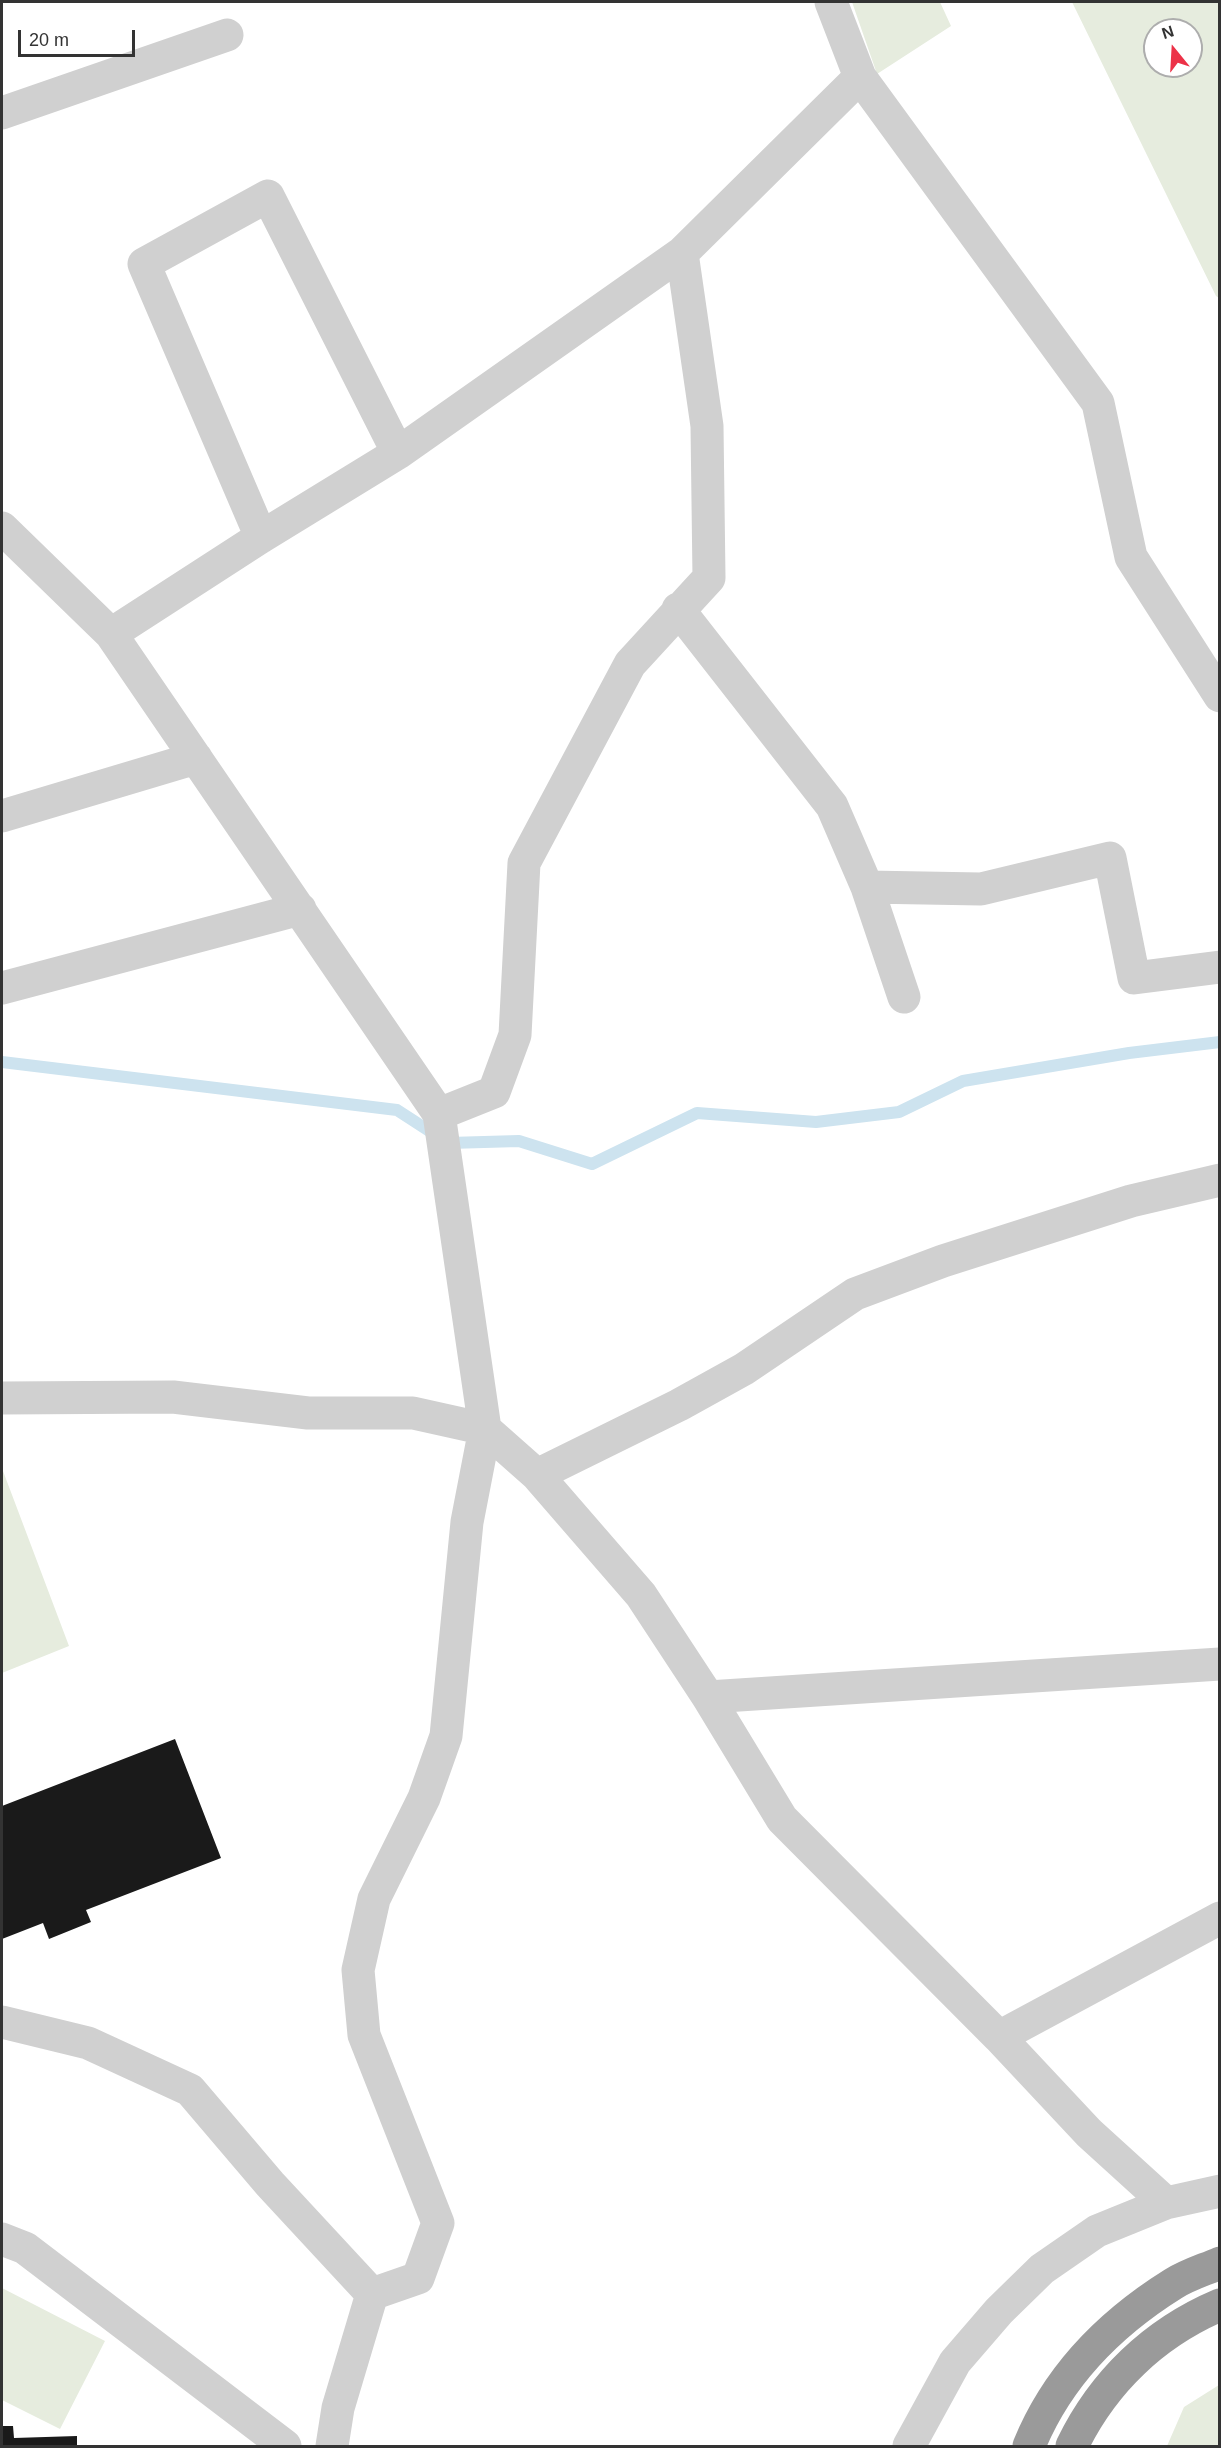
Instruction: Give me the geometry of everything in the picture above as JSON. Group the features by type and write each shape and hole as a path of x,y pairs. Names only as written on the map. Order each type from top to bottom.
{"highway":[{"path":"1029,2446 1059,2389 1090,2348 1129,2315 1175,2283 1220,2263"},
{"path":"1072,2446 1113,2381 1139,2354 1196,2316 1220,2305"}],"street":[{"path":"831,2 860,77 1098,403 1131,557 1220,696"},
{"path":"2,113 227,35"},
{"path":"111,634 261,537 398,453 682,253 860,77"},
{"path":"261,537 144,264 268,196 398,453"},
{"path":"439,1114 494,1092 516,1035 524,863 630,664 678,609 709,578 707,426 682,253"},
{"path":"2,528 111,634 439,1114 485,1429 467,1522 446,1736 424,1798 374,1899 358,1970 364,2035 438,2223 418,2278 372,2294"},
{"path":"678,609 832,806 867,887 904,997"},
{"path":"2,816 196,758"},
{"path":"867,887 981,890 1110,858 1134,978 1220,967"},
{"path":"2,988 300,909"},
{"path":"537,1475 744,1369 855,1294 943,1262 1131,1201 1220,1180"},
{"path":"2,1398 173,1397 308,1413 412,1413 485,1429 537,1475 641,1595 708,1697 782,1819 999,2037 1089,2133 1166,2203"},
{"path":"708,1697 1220,1664"},
{"path":"999,2037 1220,1918"},
{"path":"2,2022 88,2043 190,2090 270,2184 372,2294"},
{"path":"909,2446 955,2362 999,2311 1042,2269 1097,2231 1166,2203 1217,2189"},
{"path":"2,2239 25,2248 285,2446"},
{"path":"332,2446 338,2408 372,2294"}],"shaded area":[{"path":"852,2 940,2 951,26 877,74"},
{"path":"1072,2 1219,2 1219,298 1216,296"},
{"path":"2,1472 69,1646 2,1673"},
{"path":"2,2288 105,2341 60,2429 2,2400"},
{"path":"1219,2385 1219,2446 1167,2446 1184,2407"}],"building":[{"path":"175,1739 221,1858 86,1910 91,1922 49,1939 43,1923 2,1939 2,1806"},
{"path":"2,2426 13,2426 14,2438 77,2436 77,2446 2,2446"}],"waterway":[{"path":"449,1143 519,1141 592,1164 697,1113 816,1122 899,1112 963,1081 1129,1053 1220,1042"},
{"path":"2,1062 397,1110 434,1134"}]}
